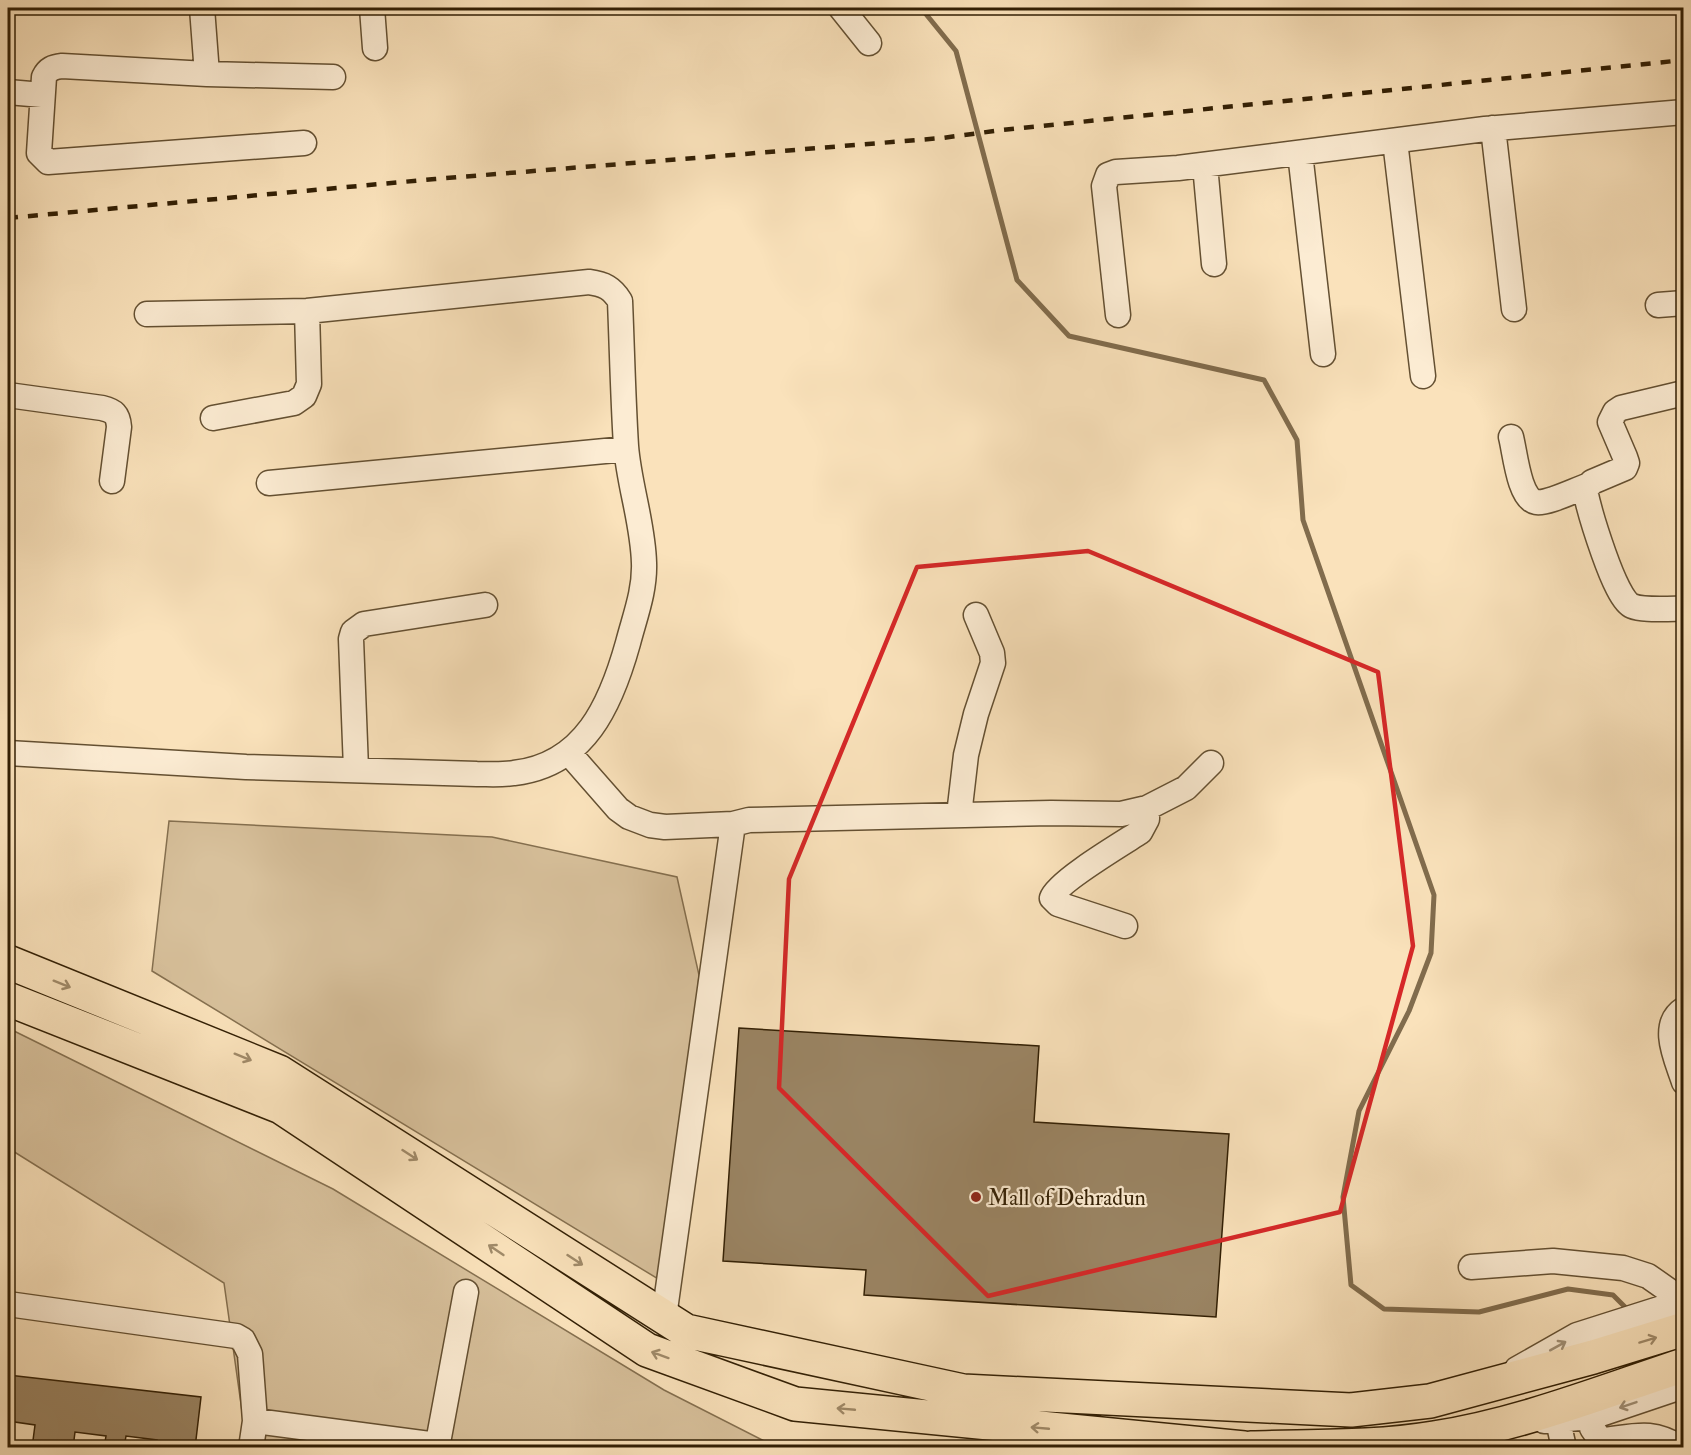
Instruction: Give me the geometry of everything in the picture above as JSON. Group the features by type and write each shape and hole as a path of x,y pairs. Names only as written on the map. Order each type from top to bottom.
{"highway":[{"path":"8,962 279,1071 686,1331 963,1391 1351,1410 1430,1401 1593,1357 1683,1311"},
{"path":"8,999 281,1107 647,1350 795,1404 1244,1448"},
{"path":"1251,1448 1373,1445 1434,1438 1499,1426 1557,1414 1683,1365"}],"street":[{"path":"202,8 207,74"},
{"path":"372,8 375,48"},
{"path":"842,8 869,43"},
{"path":"304,143 48,162 39,153 44,77 53,67 62,66 207,74 333,77"},
{"path":"8,92 42,95"},
{"path":"1118,315 1104,186 1108,175 1116,172 1205,165 1493,128 1683,112"},
{"path":"1493,128 1514,309"},
{"path":"1395,141 1423,376"},
{"path":"1300,153 1323,354"},
{"path":"1205,165 1214,264"},
{"path":"8,753 246,767 477,774 515,773 550,763 568,752 590,732 608,699 622,664 642,592 644,564 642,534 626,449 620,301 614,291 601,284 589,282 307,311 147,314"},
{"path":"1658,305 1683,303"},
{"path":"213,418 294,403 304,396 309,384 307,311"},
{"path":"1511,437 1523,490 1528,498 1536,502 1545,501 1587,486 1625,468 1627,463 1610,422 1620,408 1683,393"},
{"path":"8,395 102,408 115,413 118,418 118,427 112,481"},
{"path":"269,483 626,449"},
{"path":"1587,486 1586,494 1602,547 1622,597 1633,607 1683,609"},
{"path":"356,769 351,639 353,632 364,624 485,605"},
{"path":"959,815 966,755 976,714 993,663 992,653 976,615"},
{"path":"568,752 618,809 628,817 650,825 665,827 733,824 749,820 1121,814 1147,808 1186,788 1211,763"},
{"path":"1125,926 1058,904 1052,898 1065,882 1140,832 1147,819 1147,808"},
{"path":"664,1317 733,824"},
{"path":"8,1008 73,1025"},
{"path":"1683,1009 1676,1014 1671,1024 1670,1034 1683,1082"},
{"path":"1471,1267 1553,1261 1623,1268 1648,1276 1668,1290 1683,1311"},
{"path":"255,1420 437,1446 466,1292"},
{"path":"8,1304 236,1336 243,1340 250,1354 255,1420 251,1448"},
{"path":"1564,1448 1557,1414 1592,1417 1683,1386"},
{"path":"1592,1417 1592,1428 1599,1438 1605,1440 1658,1436 1681,1448"}],"highlighted area":[{"path":"1088,551 1378,672 1413,946 1340,1212 988,1296 779,1088 789,879 917,567"}],"shaded area":[{"path":"169,821 492,837 677,877 699,975 673,1288 152,971"},
{"path":"8,1028 333,1189 664,1390 776,1447 247,1447 224,1283 8,1148"}],"building":[{"name":"Mall of Dehradun","path":"739,1028 1039,1046 1034,1122 1229,1134 1216,1317 864,1295 866,1270 723,1261"},
{"path":"8,1375 201,1397 195,1448 156,1448 157,1440 126,1436 124,1448 104,1448 106,1436 75,1432 73,1448 32,1448 35,1425 8,1421"}],"waterway":[{"path":"921,8 956,51 1017,280 1069,336 1264,380 1297,440 1303,520 1434,895 1431,953 1409,1011 1359,1111 1343,1197 1351,1285 1384,1309 1479,1312 1568,1289 1613,1295 1626,1308"}],"railway":[{"path":"8,218 435,179 942,138 1684,60"}],"place":[{"name":"Mall of Dehradun","path":"976,1197"}]}
